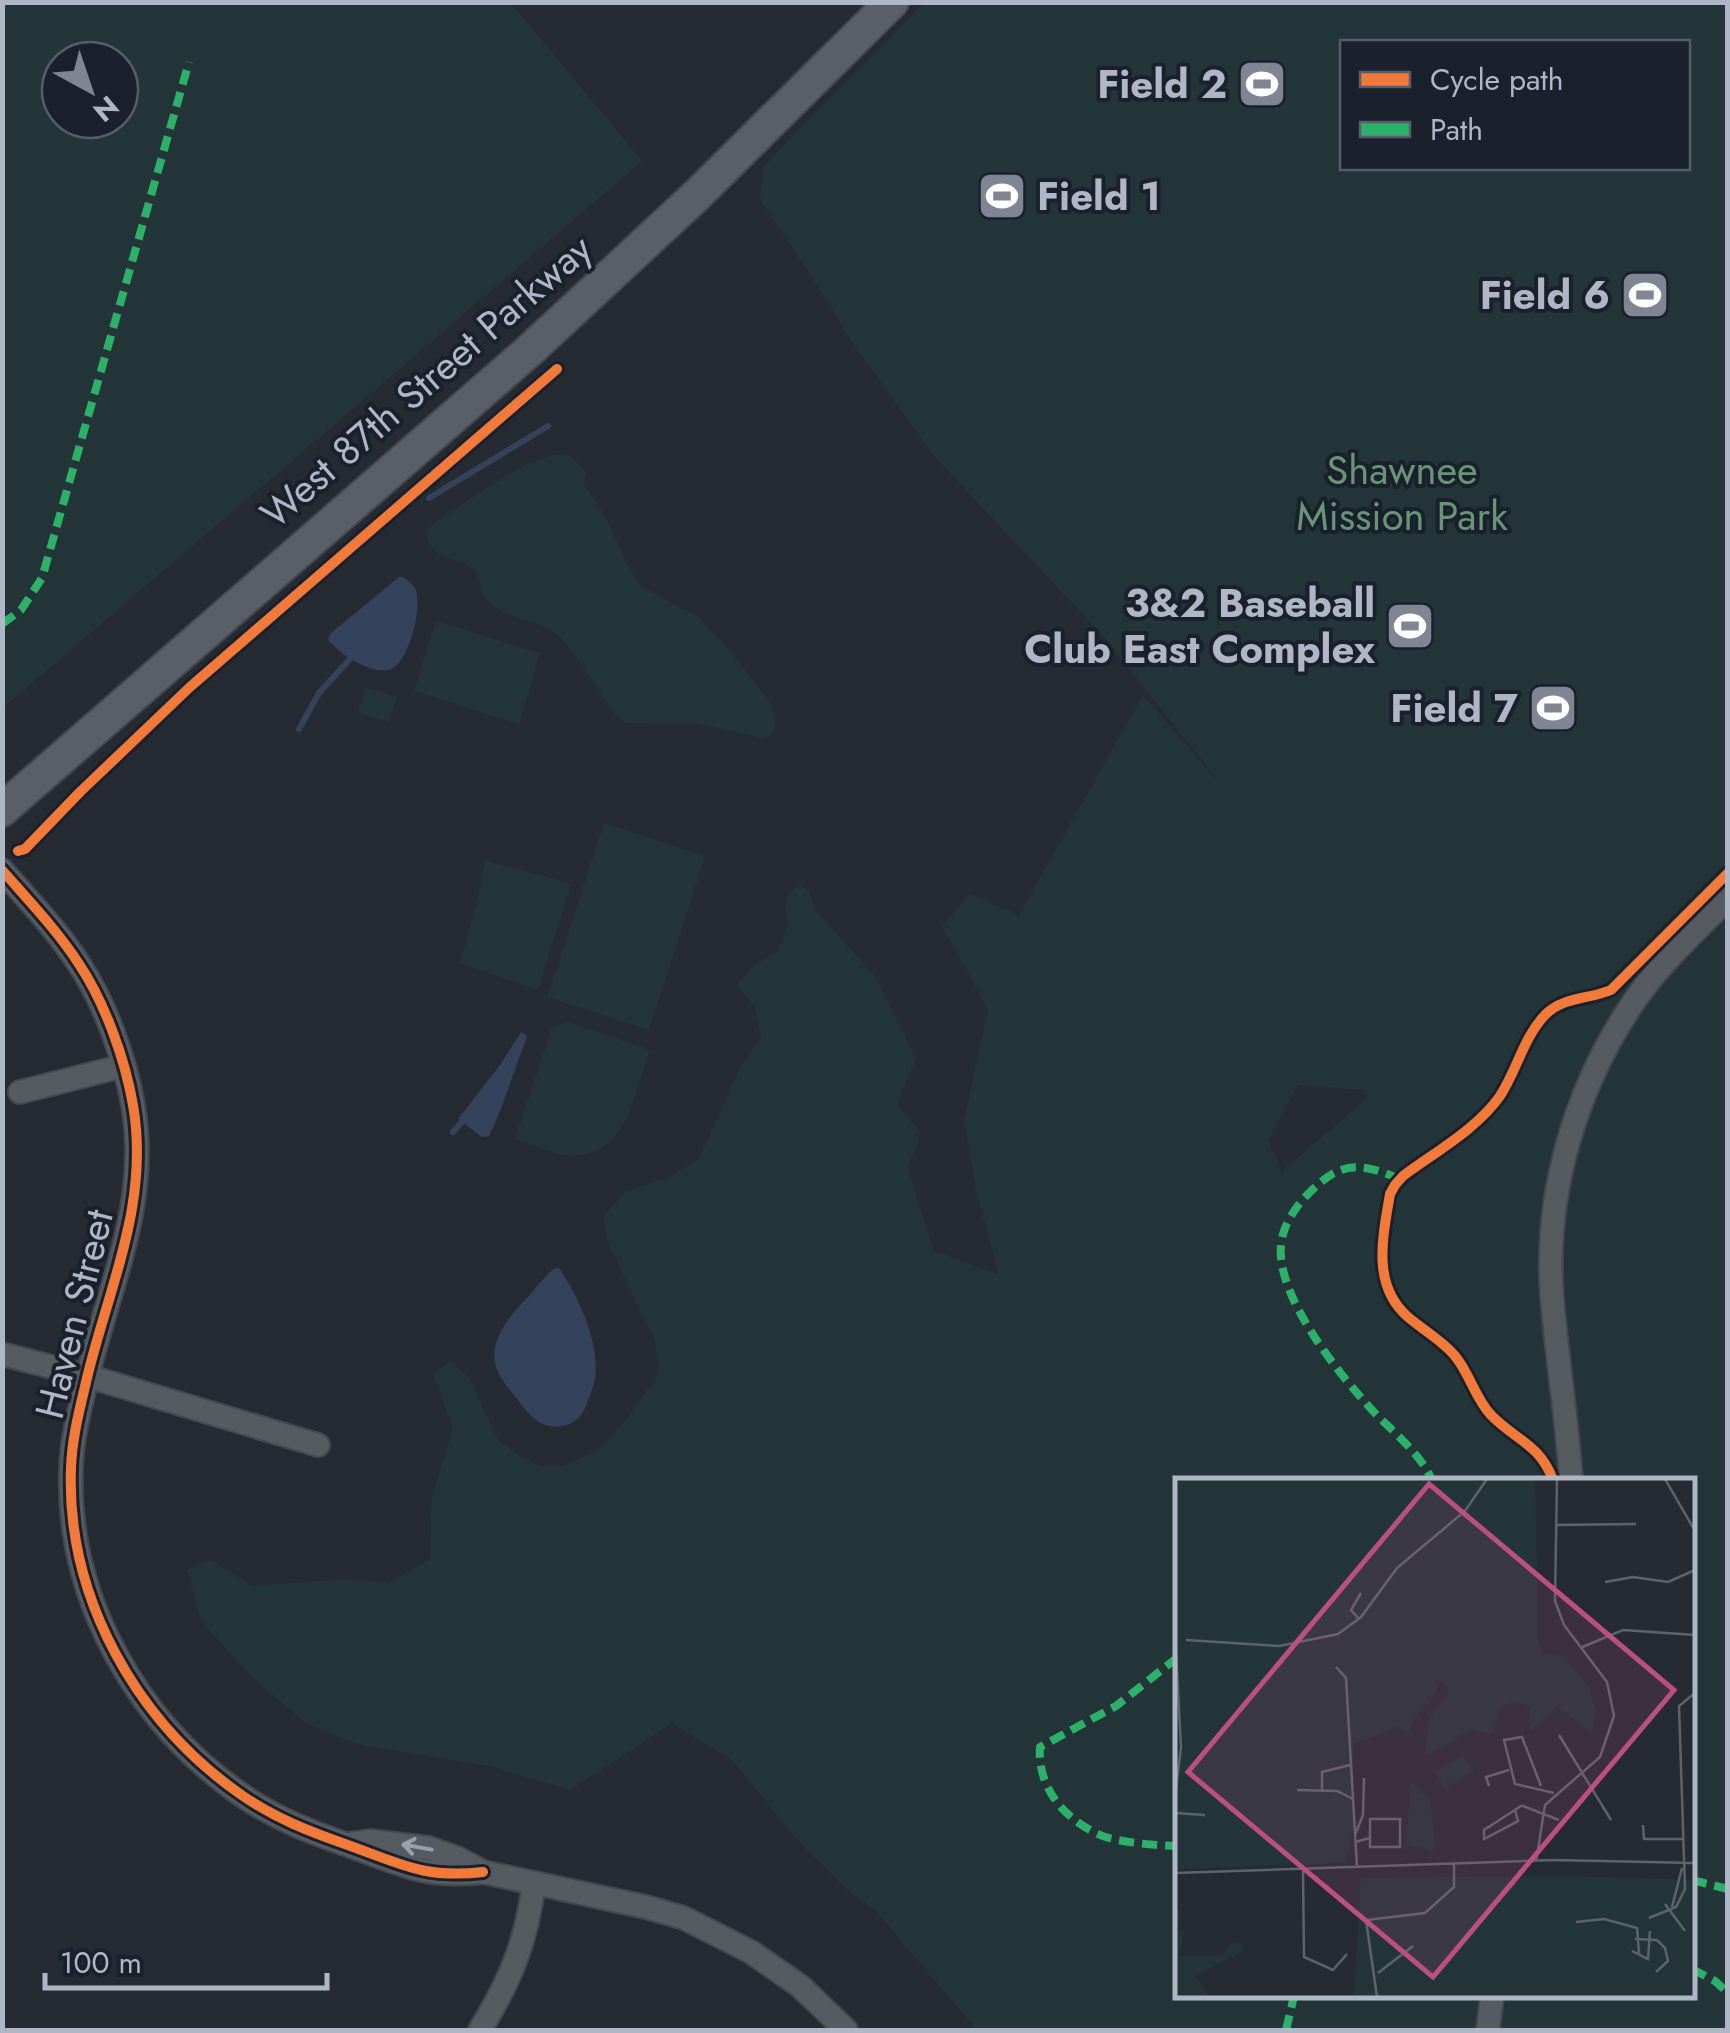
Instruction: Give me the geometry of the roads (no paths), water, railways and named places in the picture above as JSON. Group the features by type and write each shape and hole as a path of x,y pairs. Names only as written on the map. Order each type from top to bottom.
{"main road":[{"name":"West 87th Street Parkway","path":"2,810 474,401 697,194 892,2"}],"street":[{"name":"Haven Street","path":"2,870 86,974 104,1013 133,1104 136,1136 132,1218 74,1436 71,1467 75,1538 86,1587 118,1660 174,1738 225,1784 258,1806 305,1831 413,1870 454,1876 483,1872 684,1918 751,1952 800,1986 846,2030"},
{"path":"1570,1478 1552,1295 1551,1245 1567,1146 1606,1048 1636,999 1668,959 1728,898"},
{"path":"20,1092 122,1066"},
{"path":"2,1354 318,1446"},
{"path":"480,2030 520,1954 530,1919 534,1883"},
{"path":"1488,2030 1492,1998"}],"water":[{"path":"399,577 415,588 417,596 409,644 391,669 366,667 328,639"},
{"path":"521,1032 527,1036 504,1101 489,1136 482,1137 458,1119"},
{"path":"559,1268 580,1305 596,1364 594,1384 583,1412 571,1423 555,1427 538,1422 525,1410 501,1377 494,1360 498,1339 508,1320"}],"waterway":[{"path":"429,498 548,426"},
{"path":"299,729 319,693 350,659"},
{"path":"453,1132 461,1123"}],"place":[{"name":"Field 2","path":"1262,84"},
{"name":"Field 1","path":"1002,196"},
{"name":"Field 6","path":"1645,295"},
{"name":"3&2 Baseball Club East Complex","path":"1410,626"},
{"name":"Field 7","path":"1553,708"}],"park label":[{"name":"Shawnee Mission Park","path":"1402,493"}]}
